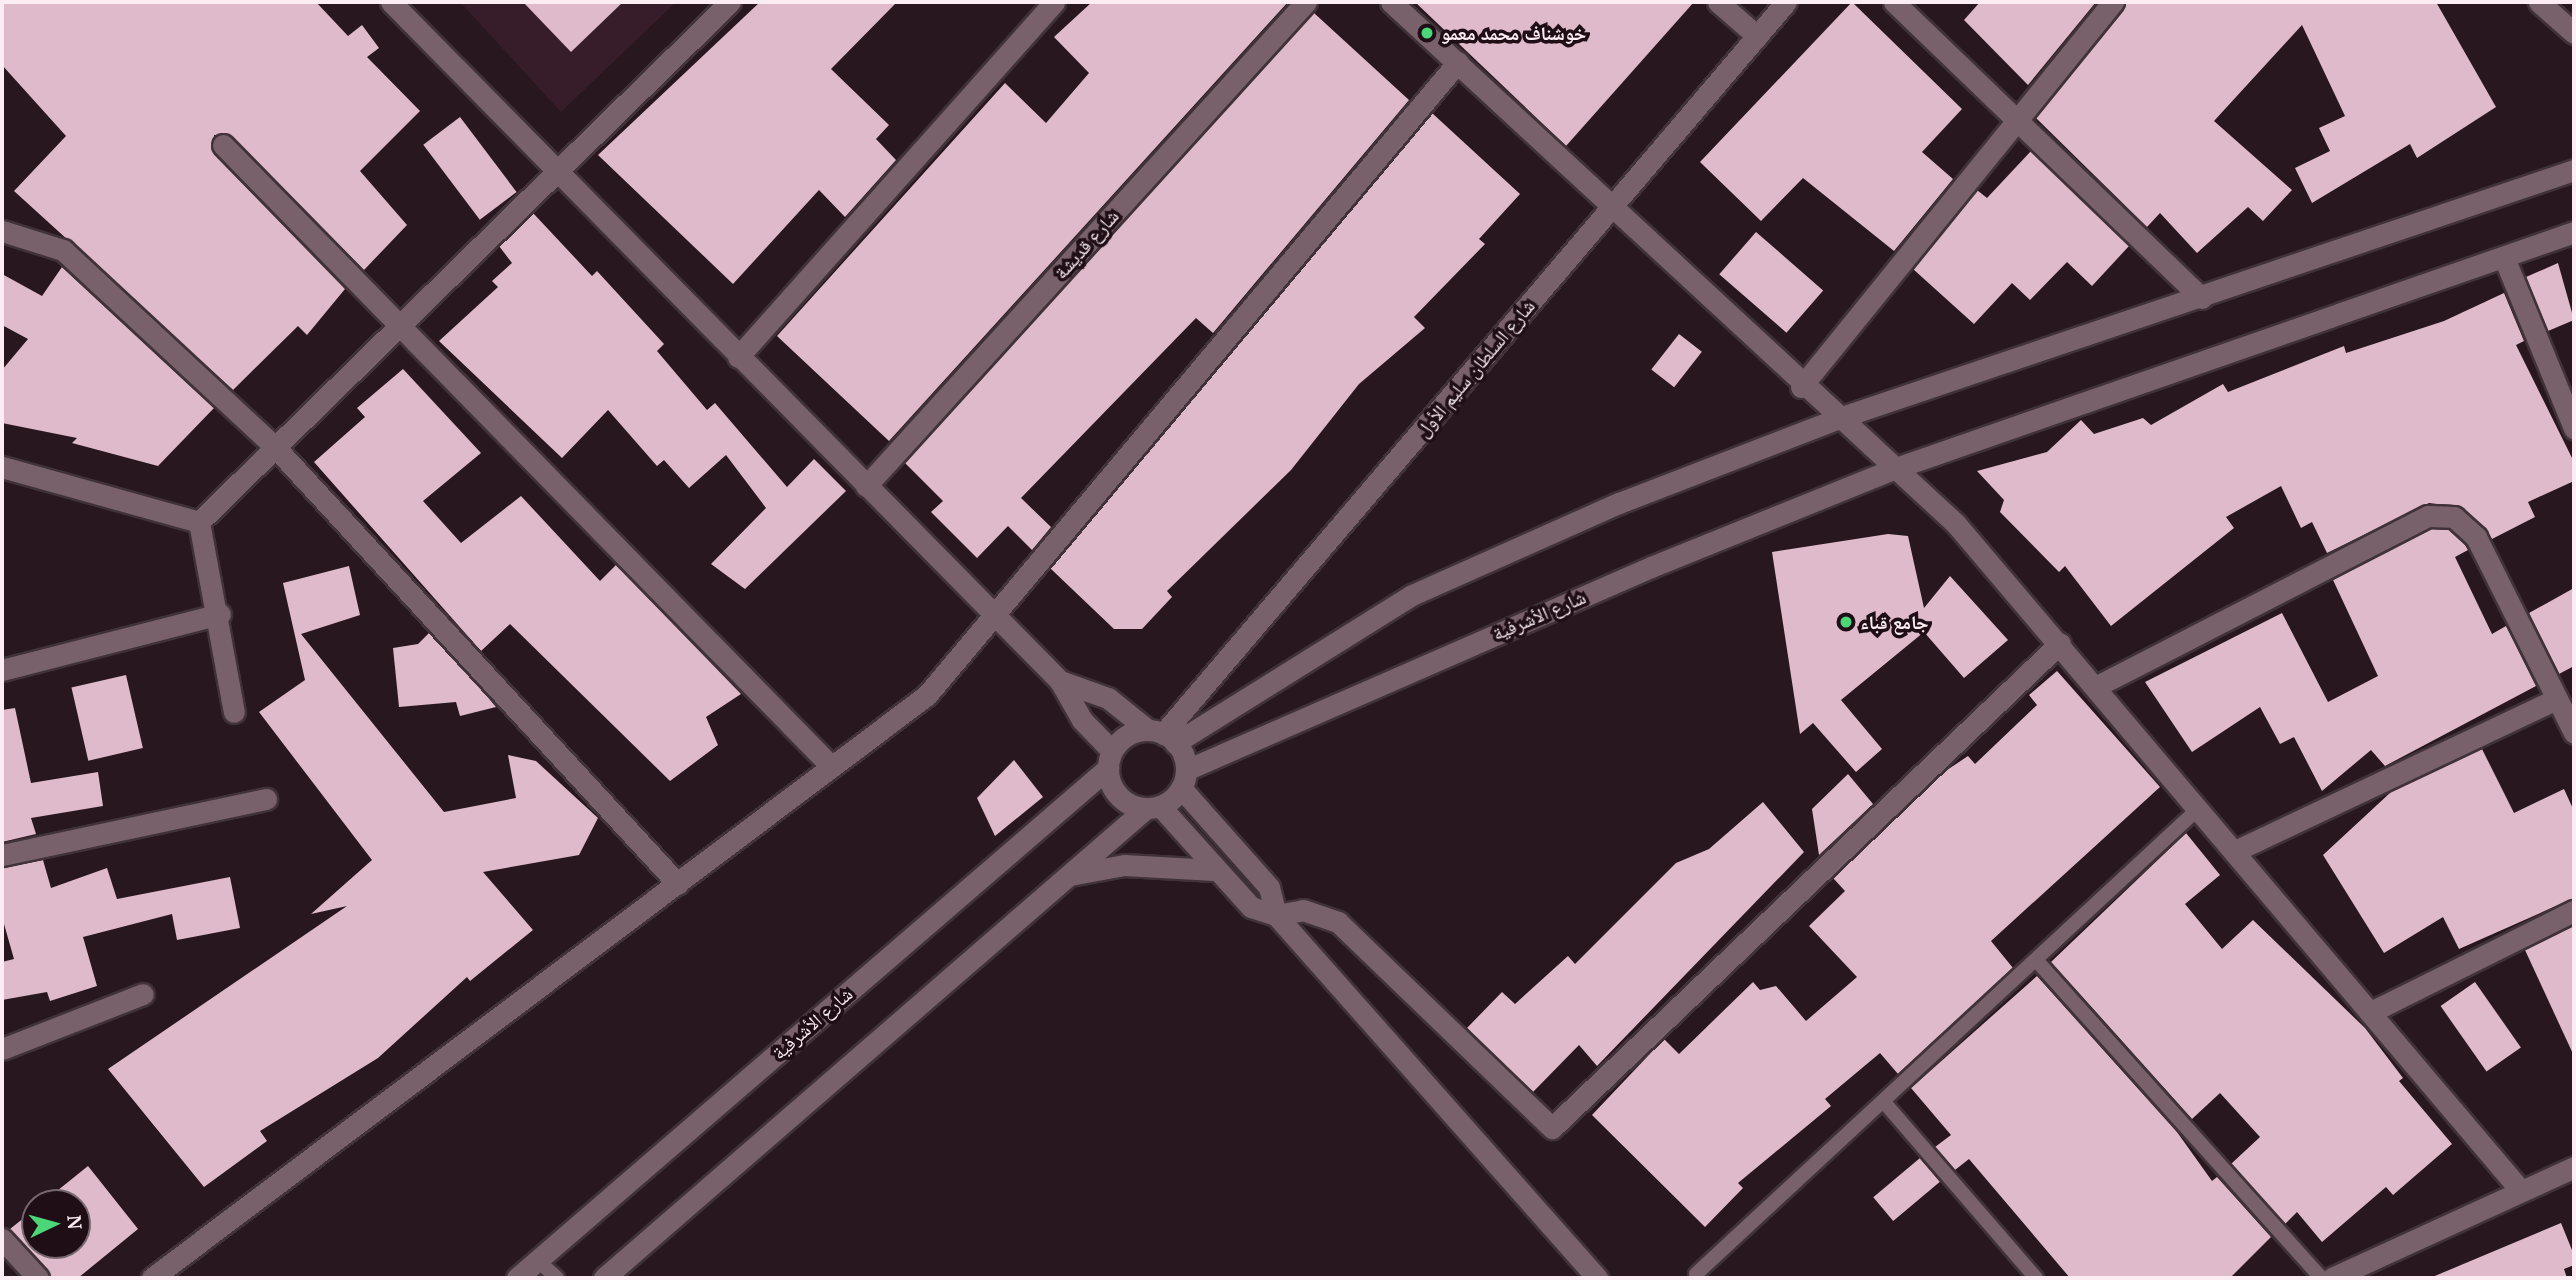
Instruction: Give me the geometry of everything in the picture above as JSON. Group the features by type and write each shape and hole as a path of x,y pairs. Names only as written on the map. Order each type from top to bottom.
{"street":[{"path":"391,2 555,173 1060,681 1082,720 1110,760 1118,796 1153,807 1258,913 1276,915 1303,910 1338,922 1552,1128 2060,643"},
{"path":"199,522 730,2"},
{"path":"738,357 1054,2"},
{"name":"شارع قديشة","path":"866,486 1306,2"},
{"path":"1391,2 1614,205 1801,387 1896,468 2060,643 2521,1191"},
{"path":"1718,2 1757,36"},
{"name":"شارع السلطان سليم الأول","path":"1162,736 1786,2"},
{"path":"1894,2 2202,298"},
{"path":"1801,387 2015,119 2113,2"},
{"path":"2539,2 2574,33"},
{"path":"152,1278 927,695 993,613 1458,62"},
{"path":"223,145 398,327 832,767"},
{"path":"1110,760 1121,740 1162,736 1412,595 1619,503 1839,418 2202,298 2574,170"},
{"path":"2,230 63,250 275,447 678,884"},
{"name":"شارع الأشرفية","path":"1183,779 1896,468 2505,260 2574,232"},
{"path":"2505,260 2574,428"},
{"path":"4,470 199,522"},
{"path":"2097,686 2428,516 2454,517 2476,537 2574,733"},
{"path":"199,522 220,614 234,712"},
{"path":"2,670 220,614"},
{"path":"1060,681 1108,698 1162,736 1183,779 1269,887 1276,915 1597,1278"},
{"path":"2235,851 2557,699"},
{"name":"شارع الأشرفية","path":"517,1278 1110,760"},
{"path":"604,1278 1068,875 1153,807 1183,779"},
{"path":"2,855 266,799"},
{"path":"1068,875 1124,865 1214,870"},
{"path":"2371,1012 2574,911"},
{"path":"2,1049 142,994"},
{"path":"2332,1278 2521,1191 2573,1172"},
{"path":"2,1239 38,1278"}],"lane":[{"path":"1696,1274 2199,808"},
{"path":"2036,960 2321,1278"},
{"path":"1884,1101 2036,1278"},
{"path":"537,1260 557,1278"}],"shaded area":[{"path":"460,2 676,2 561,112"}],"building":[{"path":"2,2 316,2 348,36 362,25 379,48 367,57 420,111 360,171 407,225 364,270 232,136 214,135 214,154 345,289 307,335 298,326 233,390 14,191 66,136 2,65"},
{"path":"523,2 623,2 571,52"},
{"path":"760,2 897,2 831,69 889,125 876,139 896,160 845,217 819,190 733,284 598,155"},
{"path":"1092,2 1288,2 889,441 777,336 1005,83 1046,123 1089,73 1054,37"},
{"path":"1415,2 1694,2 1566,146"},
{"path":"1852,2 1962,109 1922,152 1953,179 1894,251 1803,178 1761,221 1700,162"},
{"path":"1980,2 2096,2 2028,85 1964,20"},
{"path":"2126,2 2436,2 2496,107 2417,158 2410,144 2312,203 2295,168 2330,151 2319,128 2345,116 2302,25 2214,121 2292,190 2263,221 2248,207 2197,253 2160,213 2147,227 2036,118"},
{"path":"1314,13 1409,100 1213,333 1196,318 1021,498 1051,527 1032,550 1008,526 977,558 931,512 943,501 905,463"},
{"path":"1432,113 1520,194 1479,239 1485,244 1414,317 1425,328 1359,384 1291,470 1167,591 1172,597 1142,629 1114,629 1050,568"},
{"path":"460,117 517,192 480,220 423,145"},
{"path":"2031,151 2129,246 2092,286 2067,262 2030,300 2012,283 1974,324 1913,269 1977,190 1987,198"},
{"path":"533,213 592,276 597,271 664,344 657,351 707,410 715,403 787,487 814,459 846,491 745,589 711,564 766,508 726,455 689,488 664,460 657,466 608,410 562,458 439,341 498,287 492,281 512,263 499,246"},
{"path":"1756,232 1823,290 1786,333 1719,274"},
{"path":"2558,263 2574,320 2548,331 2526,277"},
{"path":"62,267 214,408 158,466 72,443 77,438 2,423 2,370 28,339 2,325 2,274 42,296"},
{"path":"2504,293 2524,341 2516,345 2574,462 2574,481 2528,502 2535,517 2492,539 2462,507 2429,503 2327,553 2312,522 2301,528 2281,486 2226,517 2234,528 2111,626 2065,566 2059,572 2000,512 2004,500 1977,471 2047,452 2081,420 2094,434 2143,418 2151,425 2223,384 2228,392 2344,346 2346,353 2444,321"},
{"path":"1679,334 1702,352 1674,387 1651,369"},
{"path":"403,369 481,453 423,501 461,543 521,496 600,581 616,565 741,694 706,717 718,745 670,781 510,624 481,651 314,462 365,417 357,408"},
{"path":"2431,529 2449,530 2465,545 2468,550 2455,557 2492,634 2506,626 2536,686 2385,766 2371,750 2322,791 2294,737 2280,744 2260,707 2192,752 2145,682 2282,613 2328,702 2378,676 2333,580"},
{"name":"جامع قباء","path":"1888,534 1908,536 1924,608 1950,576 2008,640 1964,678 1924,632 1841,700 1882,749 1856,772 1813,723 1800,734 1772,552"},
{"path":"349,566 360,615 301,634 444,812 516,798 508,755 536,761 598,818 579,855 483,872 533,930 470,981 467,977 378,1058 260,1131 267,1141 204,1187 108,1069 347,906 311,914 372,860 259,712 305,680 283,583"},
{"path":"2574,588 2574,666 2559,674 2529,613"},
{"path":"429,633 496,707 460,716 456,702 399,707 393,648 418,644"},
{"path":"2057,671 2160,787 1991,941 2013,968 1898,1074 1880,1053 1825,1099 1831,1106 1738,1183 1743,1188 1705,1227 1592,1115 1664,1039 1679,1054 1753,982 1760,990 1776,986 1806,1021 1857,977 1809,926 1845,891 1833,878 1944,772 1968,756 1975,764 2037,705 2029,695"},
{"path":"126,675 143,748 88,761 71,688"},
{"path":"15,708 31,783 98,772 103,806 31,818 36,834 2,842 2,710"},
{"path":"2482,749 2514,813 2564,789 2574,811 2574,898 2459,949 2443,917 2384,953 2323,855 2391,792"},
{"path":"1014,760 1043,797 995,836 977,798"},
{"path":"1848,774 1873,804 1819,855 1812,809"},
{"path":"1763,802 1804,852 1597,1066 1579,1045 1533,1092 1467,1028 1502,992 1515,1004 1568,956 1575,964 1676,863 1709,849"},
{"path":"2186,833 2220,875 2185,904 2222,949 2253,920 2365,1028 2403,1078 2399,1081 2452,1144 2393,1195 2386,1187 2322,1242 2297,1212 2285,1224 2231,1164 2260,1137 2220,1093 2192,1119 2051,962"},
{"path":"43,860 51,888 107,868 117,899 230,877 240,928 177,940 172,914 83,937 97,986 50,1001 47,992 2,1000 2,962 14,959 2,917 2,868"},
{"path":"2574,926 2574,1056 2525,950"},
{"path":"2037,976 2177,1132 2212,1181 2217,1177 2271,1237 2230,1278 2070,1278 1969,1159 1955,1170 1935,1147 1951,1135 1911,1088"},
{"path":"2475,982 2521,1048 2486,1072 2441,1006"},
{"path":"1920,1158 1940,1182 1893,1221 1873,1197"},
{"path":"88,1166 138,1229 78,1278 51,1278 35,1259 91,1259 91,1189 59,1189"},
{"path":"21,1220 21,1242 10,1229"},
{"path":"2561,1223 2574,1255 2574,1265 2564,1269 2567,1278 2430,1278"}],"place":[{"name":"خوشناف محمد معمو","path":"1427,33"},
{"name":"جامع قباء","path":"1846,622"}]}
